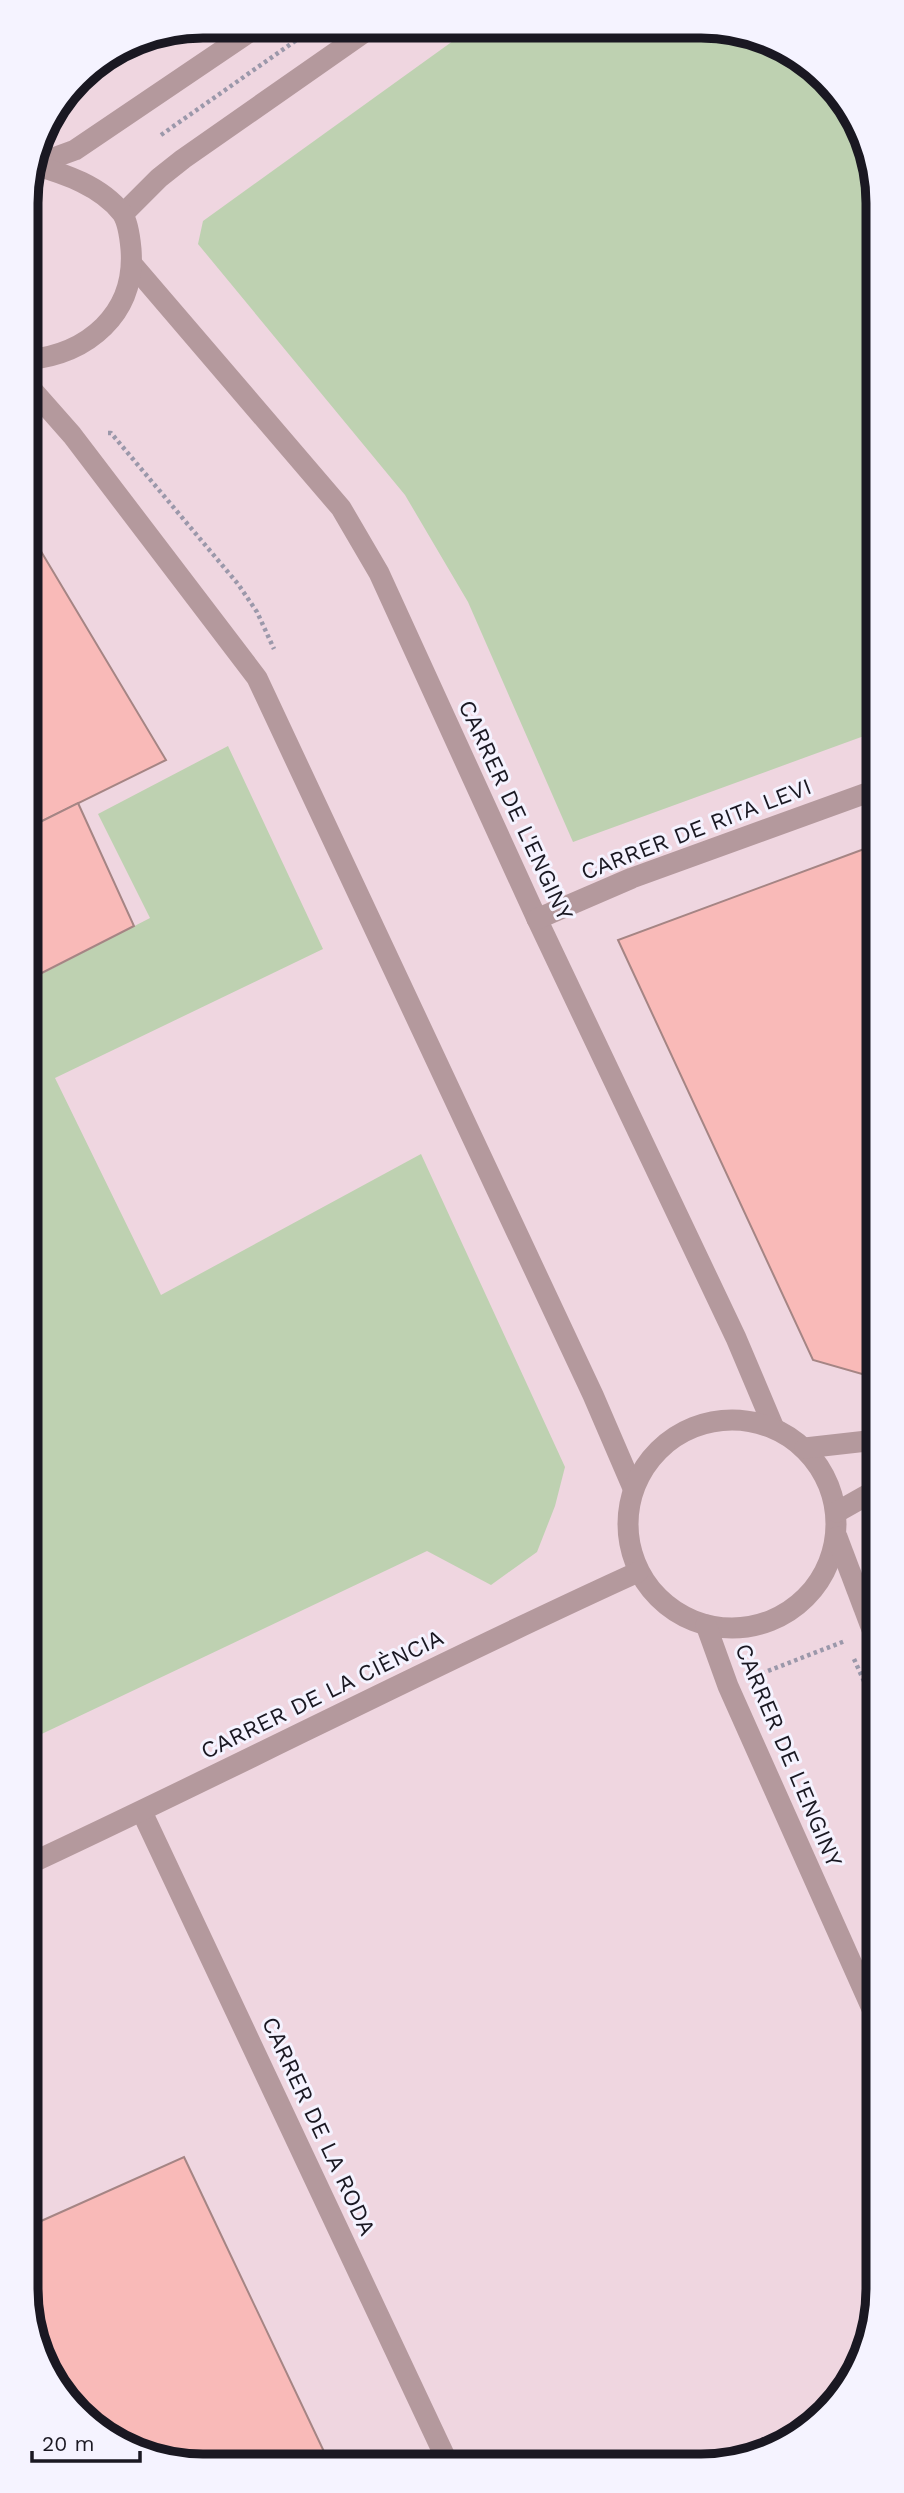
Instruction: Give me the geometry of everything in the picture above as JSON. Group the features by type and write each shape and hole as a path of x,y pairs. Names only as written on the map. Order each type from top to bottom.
{"street":[{"path":"44,161 75,150 241,38"},
{"path":"123,214 159,178 183,159 356,38"},
{"path":"39,359 80,346 108,323 124,301 132,264 130,237 123,214 96,191 70,176 43,168"},
{"name":"CARRER DE L'ENGINY","path":"132,264 341,508 379,573 537,919 736,1338 774,1428"},
{"path":"39,397 72,435 257,678 593,1395 633,1488"},
{"name":"CARRER DE RITA LEVI","path":"537,919 632,878 866,793"},
{"path":"721,1419 774,1428 805,1448 826,1477 837,1512 836,1537 826,1572 812,1592 784,1615 742,1628 706,1625 684,1617 655,1595 638,1572 626,1524 633,1488 657,1450 687,1428 721,1419"},
{"path":"805,1448 865,1441"},
{"path":"837,1512 865,1496"},
{"path":"836,1537 865,1613"},
{"name":"CARRER DE LA CIÈNCIA","path":"38,1860 638,1572"},
{"name":"CARRER DE L'ENGINY","path":"706,1625 729,1686 865,1993"},
{"name":"CARRER DE LA RODA","path":"142,1812 437,2454"}],"path":[{"path":"161,135 299,38"},
{"path":"729,1686 846,1641 865,1638"},
{"path":"846,1641 865,1684"}],"shaded area":[{"path":"700,38 743,44 783,61 817,87 843,121 857,151 862,172 866,204 865,2300 857,2342 838,2381 809,2413 792,2427 743,2449 700,2454 182,2453 141,2442 103,2420 87,2406 66,2381 47,2342 42,2321 38,2289 39,193 44,161 51,141 66,112 87,87 121,61 141,51 182,40"}],"green space":[{"path":"457,38 722,40 763,51 801,73 831,103 843,121 857,151 864,182 866,735 573,842 468,602 405,495 198,244 203,221"},
{"path":"228,746 323,949 55,1078 161,1295 421,1154 565,1467 555,1506 537,1552 491,1585 427,1551 38,1736 39,976 150,918 98,814"}],"building":[{"path":"39,548 166,760 39,823"},
{"path":"78,803 134,926 39,975 39,823"},
{"path":"866,848 865,1373 813,1360 618,940"},
{"path":"184,2157 325,2454 182,2453 141,2442 103,2420 66,2381 47,2342 38,2289 38,2222"}]}
